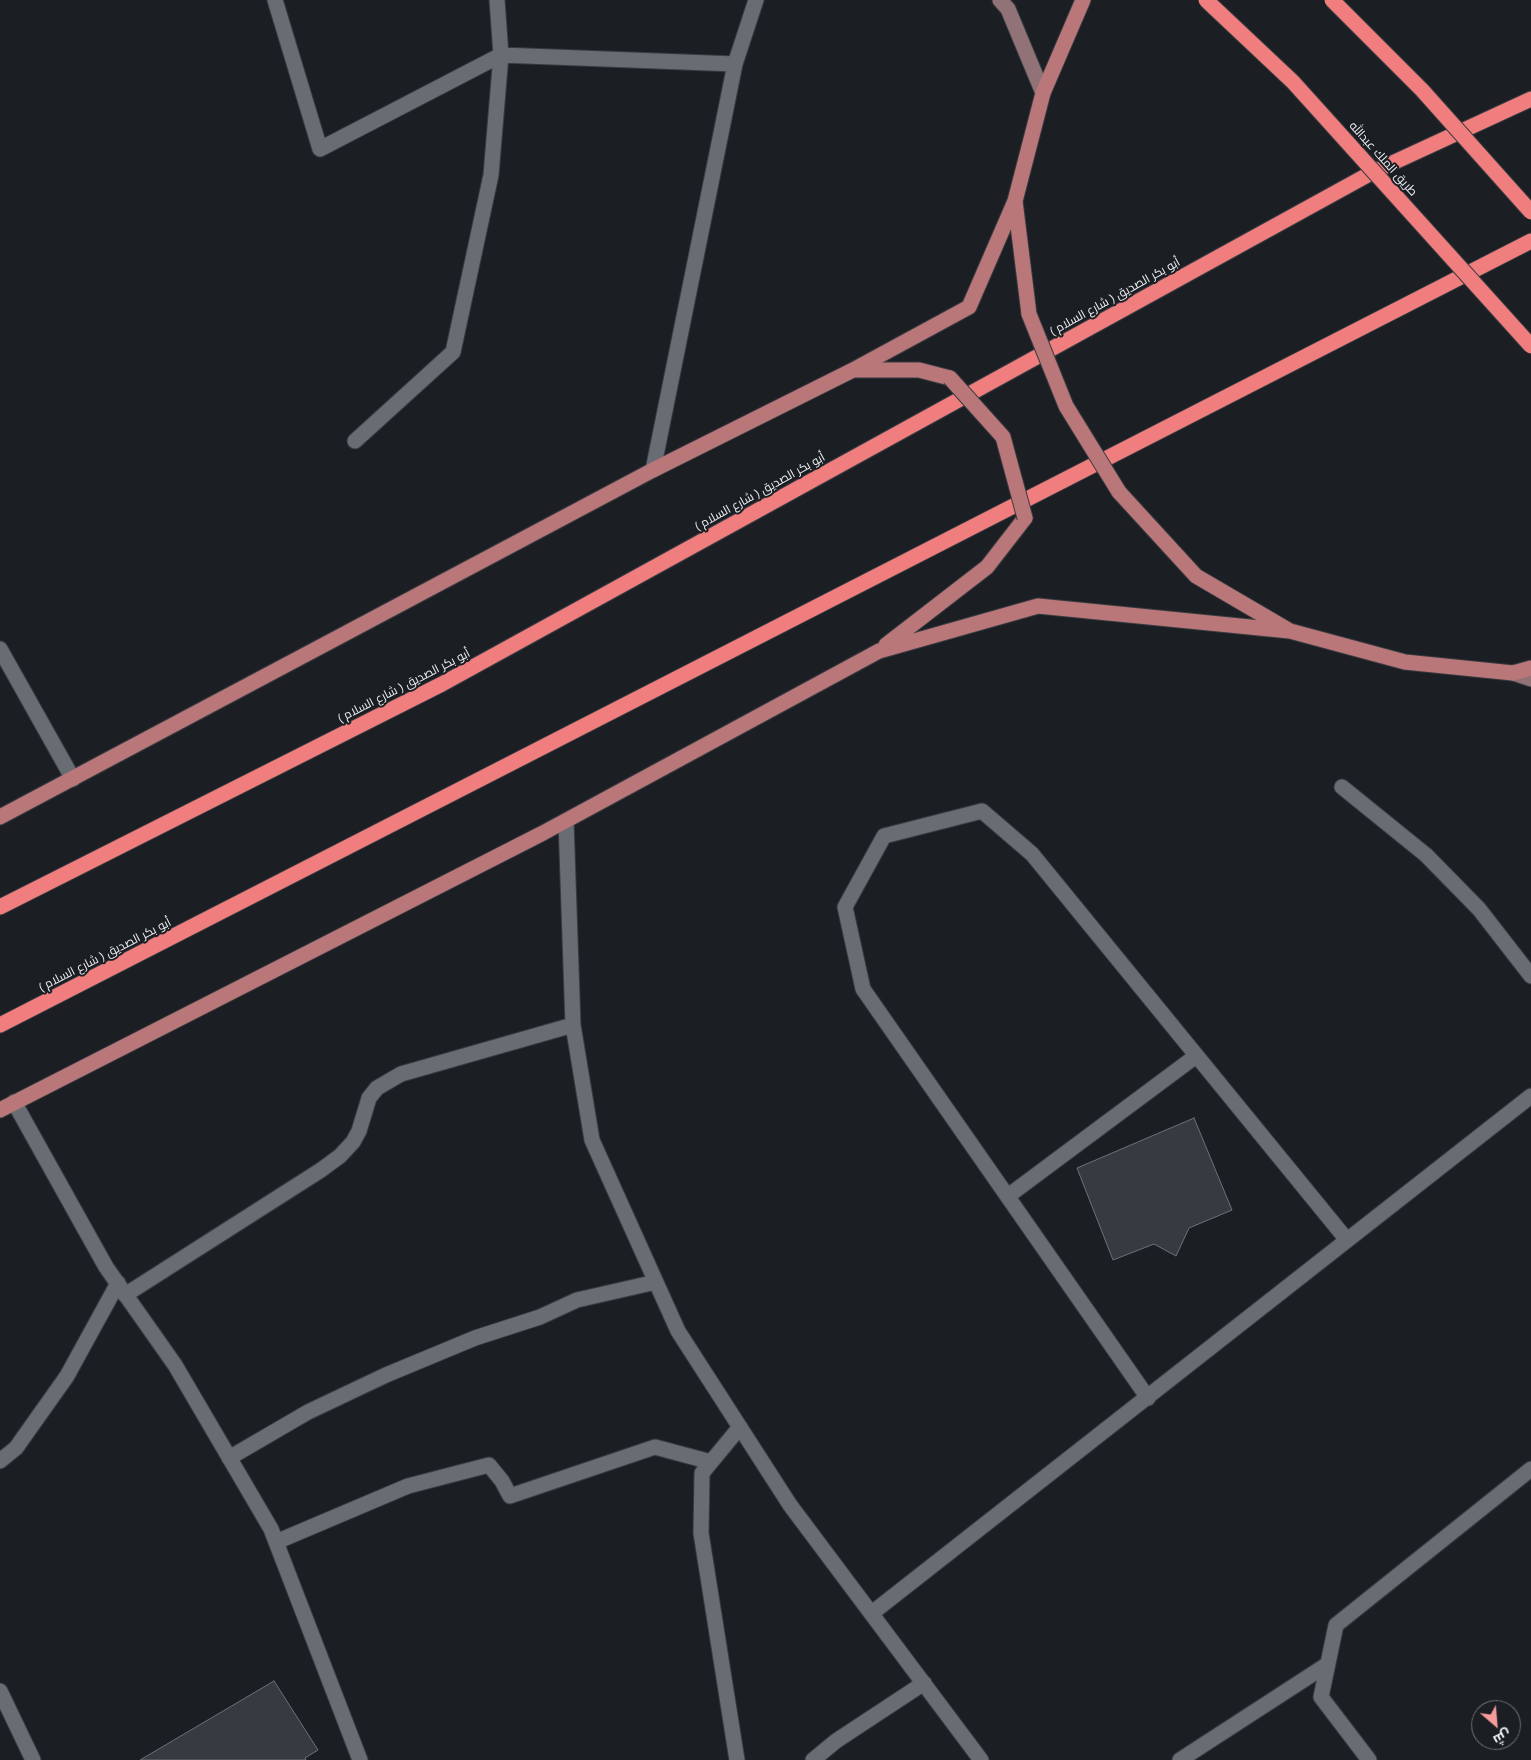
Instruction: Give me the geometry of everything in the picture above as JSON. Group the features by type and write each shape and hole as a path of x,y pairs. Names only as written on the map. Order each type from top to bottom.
{"highway":[{"name":"طريق الملك عبدالله","path":"1206,0 1293,82 1531,346"},
{"path":"1332,0 1422,90 1531,212"},
{"name":"( شارع السلام ) أبو بكر الصديق","path":"0,907 442,684 1373,172 1531,99"},
{"name":"( شارع السلام ) أبو بكر الصديق","path":"0,1025 1531,240"}],"main road":[{"path":"1000,0 1008,9 1043,93"},
{"path":"0,817 653,470 853,370 969,307 1015,201 1043,93 1083,0"},
{"path":"1015,201 1029,314 1066,406 1119,492 1196,576 1290,630"},
{"path":"0,1110 566,821 879,651 987,567 1025,518 1003,437 950,378 919,370 853,370"},
{"path":"879,651 1038,606 1290,630 1405,662 1513,673 1531,679"},
{"path":"1513,673 1531,668"}],"street":[{"path":"275,0 320,149 501,55 735,64"},
{"path":"355,442 453,352 490,175 501,55 497,0"},
{"path":"653,470 735,64 756,0"},
{"path":"0,650 73,779"},
{"path":"1342,787 1426,855 1479,909 1531,976"},
{"path":"1148,1398 863,989 845,907 884,836 982,811 1032,854 1347,1240"},
{"path":"566,821 573,1025 592,1140 678,1331 790,1505 981,1760"},
{"path":"0,1461 16,1448 66,1376 121,1289 321,1170 340,1156 353,1142 359,1131 369,1098 377,1088 401,1074 573,1025"},
{"path":"1008,1196 1196,1056"},
{"path":"872,1613 1531,1096"},
{"path":"14,1102 106,1267 175,1365 271,1529 360,1760"},
{"path":"229,1458 308,1412 386,1375 466,1342 540,1317 577,1300 656,1282"},
{"path":"737,1760 700,1533 702,1473 740,1427"},
{"path":"276,1542 408,1486 489,1465 502,1481 510,1496 655,1447 711,1462"},
{"path":"1370,1760 1320,1698 1336,1625 1531,1469"},
{"path":"1180,1760 1328,1664"},
{"path":"814,1760 836,1741 924,1683"},
{"path":"0,1690 34,1760"}],"building":[{"path":"1194,1118 1232,1210 1189,1228 1176,1256 1154,1244 1113,1260 1077,1168"},
{"path":"274,1681 318,1750 305,1758 306,1760 140,1760"}]}
